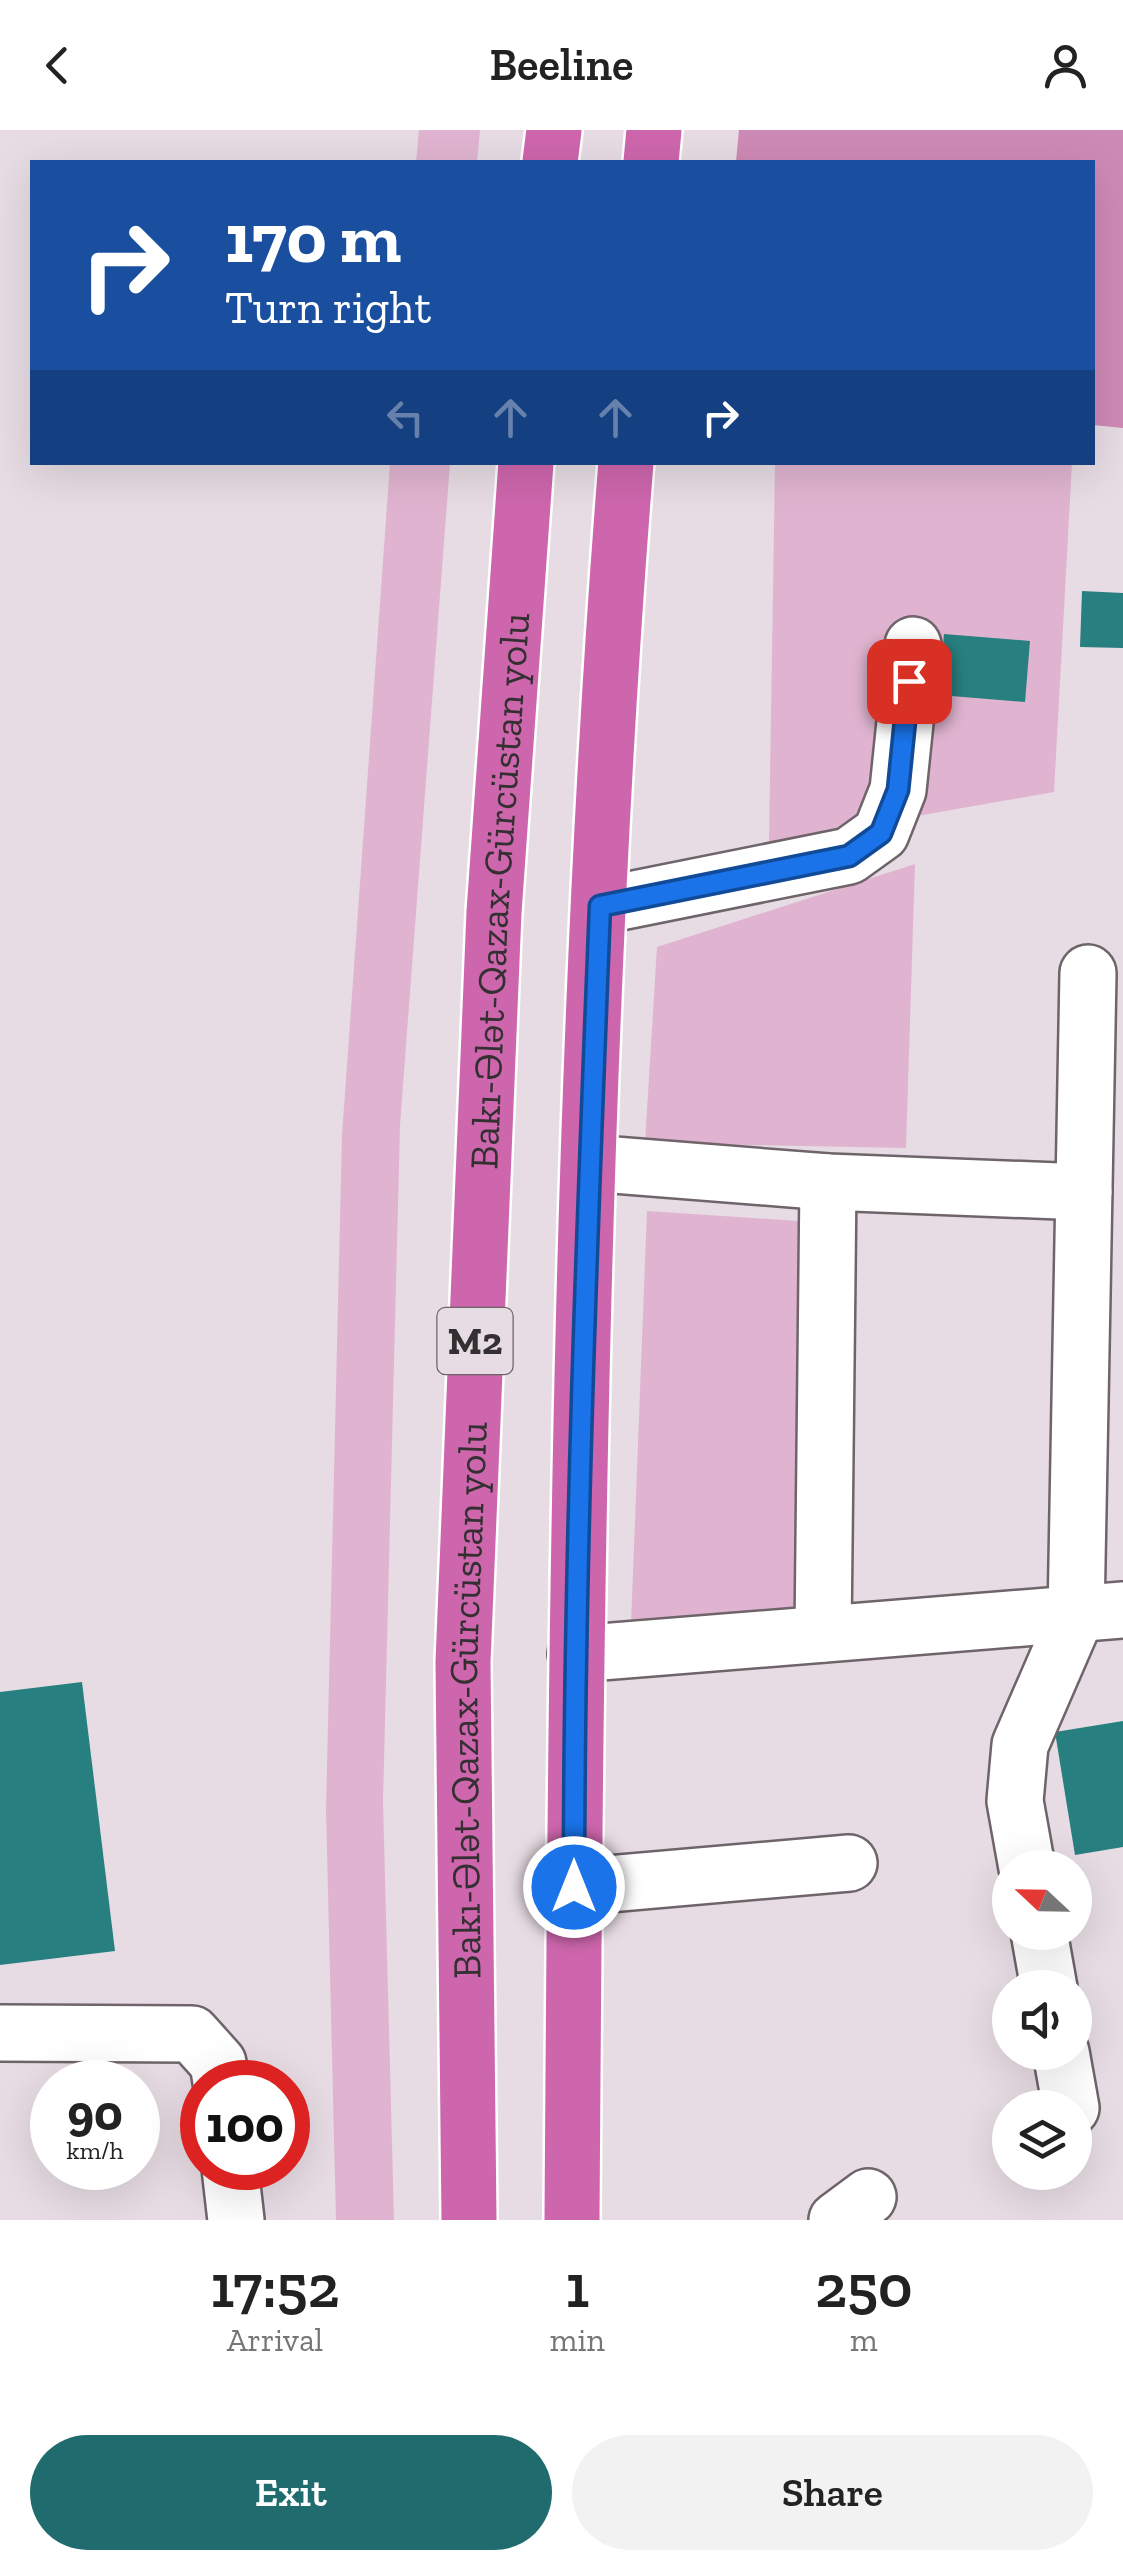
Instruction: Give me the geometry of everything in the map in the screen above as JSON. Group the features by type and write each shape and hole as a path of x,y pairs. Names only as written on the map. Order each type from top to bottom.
{"highway":[{"path":"550,160 554,130"},
{"path":"651,160 654,130"},
{"name":"Bakı-Ələt-Qazax-Gürcüstan yolu","path":"470,2220 463,1662 494,912 526,465"},
{"path":"572,2220 576,1654 589,1163 615,606 626,465"}],"lane":[{"path":"600,906 849,856 881,833 898,790 913,645"},
{"path":"1024,1850 1014,1801 1020,1745 1100,1613 1084,1192 1088,973"},
{"path":"589,1163 828,1182 1084,1192"},
{"path":"823,1634 828,1182"},
{"path":"576,1654 1100,1613"},
{"path":"574,1887 850,1862"},
{"path":"0,2033 192,2034 215,2060"},
{"path":"233,2190 236,2220"}],"shaded area":[{"path":"419,130 480,130 477,160 416,160"},
{"path":"739,130 1123,130 1123,428 1095,425 1095,160 736,160"},
{"path":"390,465 450,465 400,1125 383,1801 394,2220 336,2220 326,1809 342,1135"},
{"path":"775,465 1072,465 1054,792 769,842"},
{"path":"915,864 906,1148 645,1143 657,947"},
{"path":"647,1211 798,1221 794,1612 631,1624"}],"building":[{"path":"1082,591 1123,593 1123,648 1080,647"},
{"path":"944,634 1030,641 1025,702 939,695"},
{"path":"82,1682 115,1951 0,1965 0,1692"},
{"path":"1123,1721 1123,1847 1092,1852 1074,1850 1055,1732"}],"route":[{"path":"574,1887 589,1163 600,906 849,856 881,833 898,790 909,681"}]}
